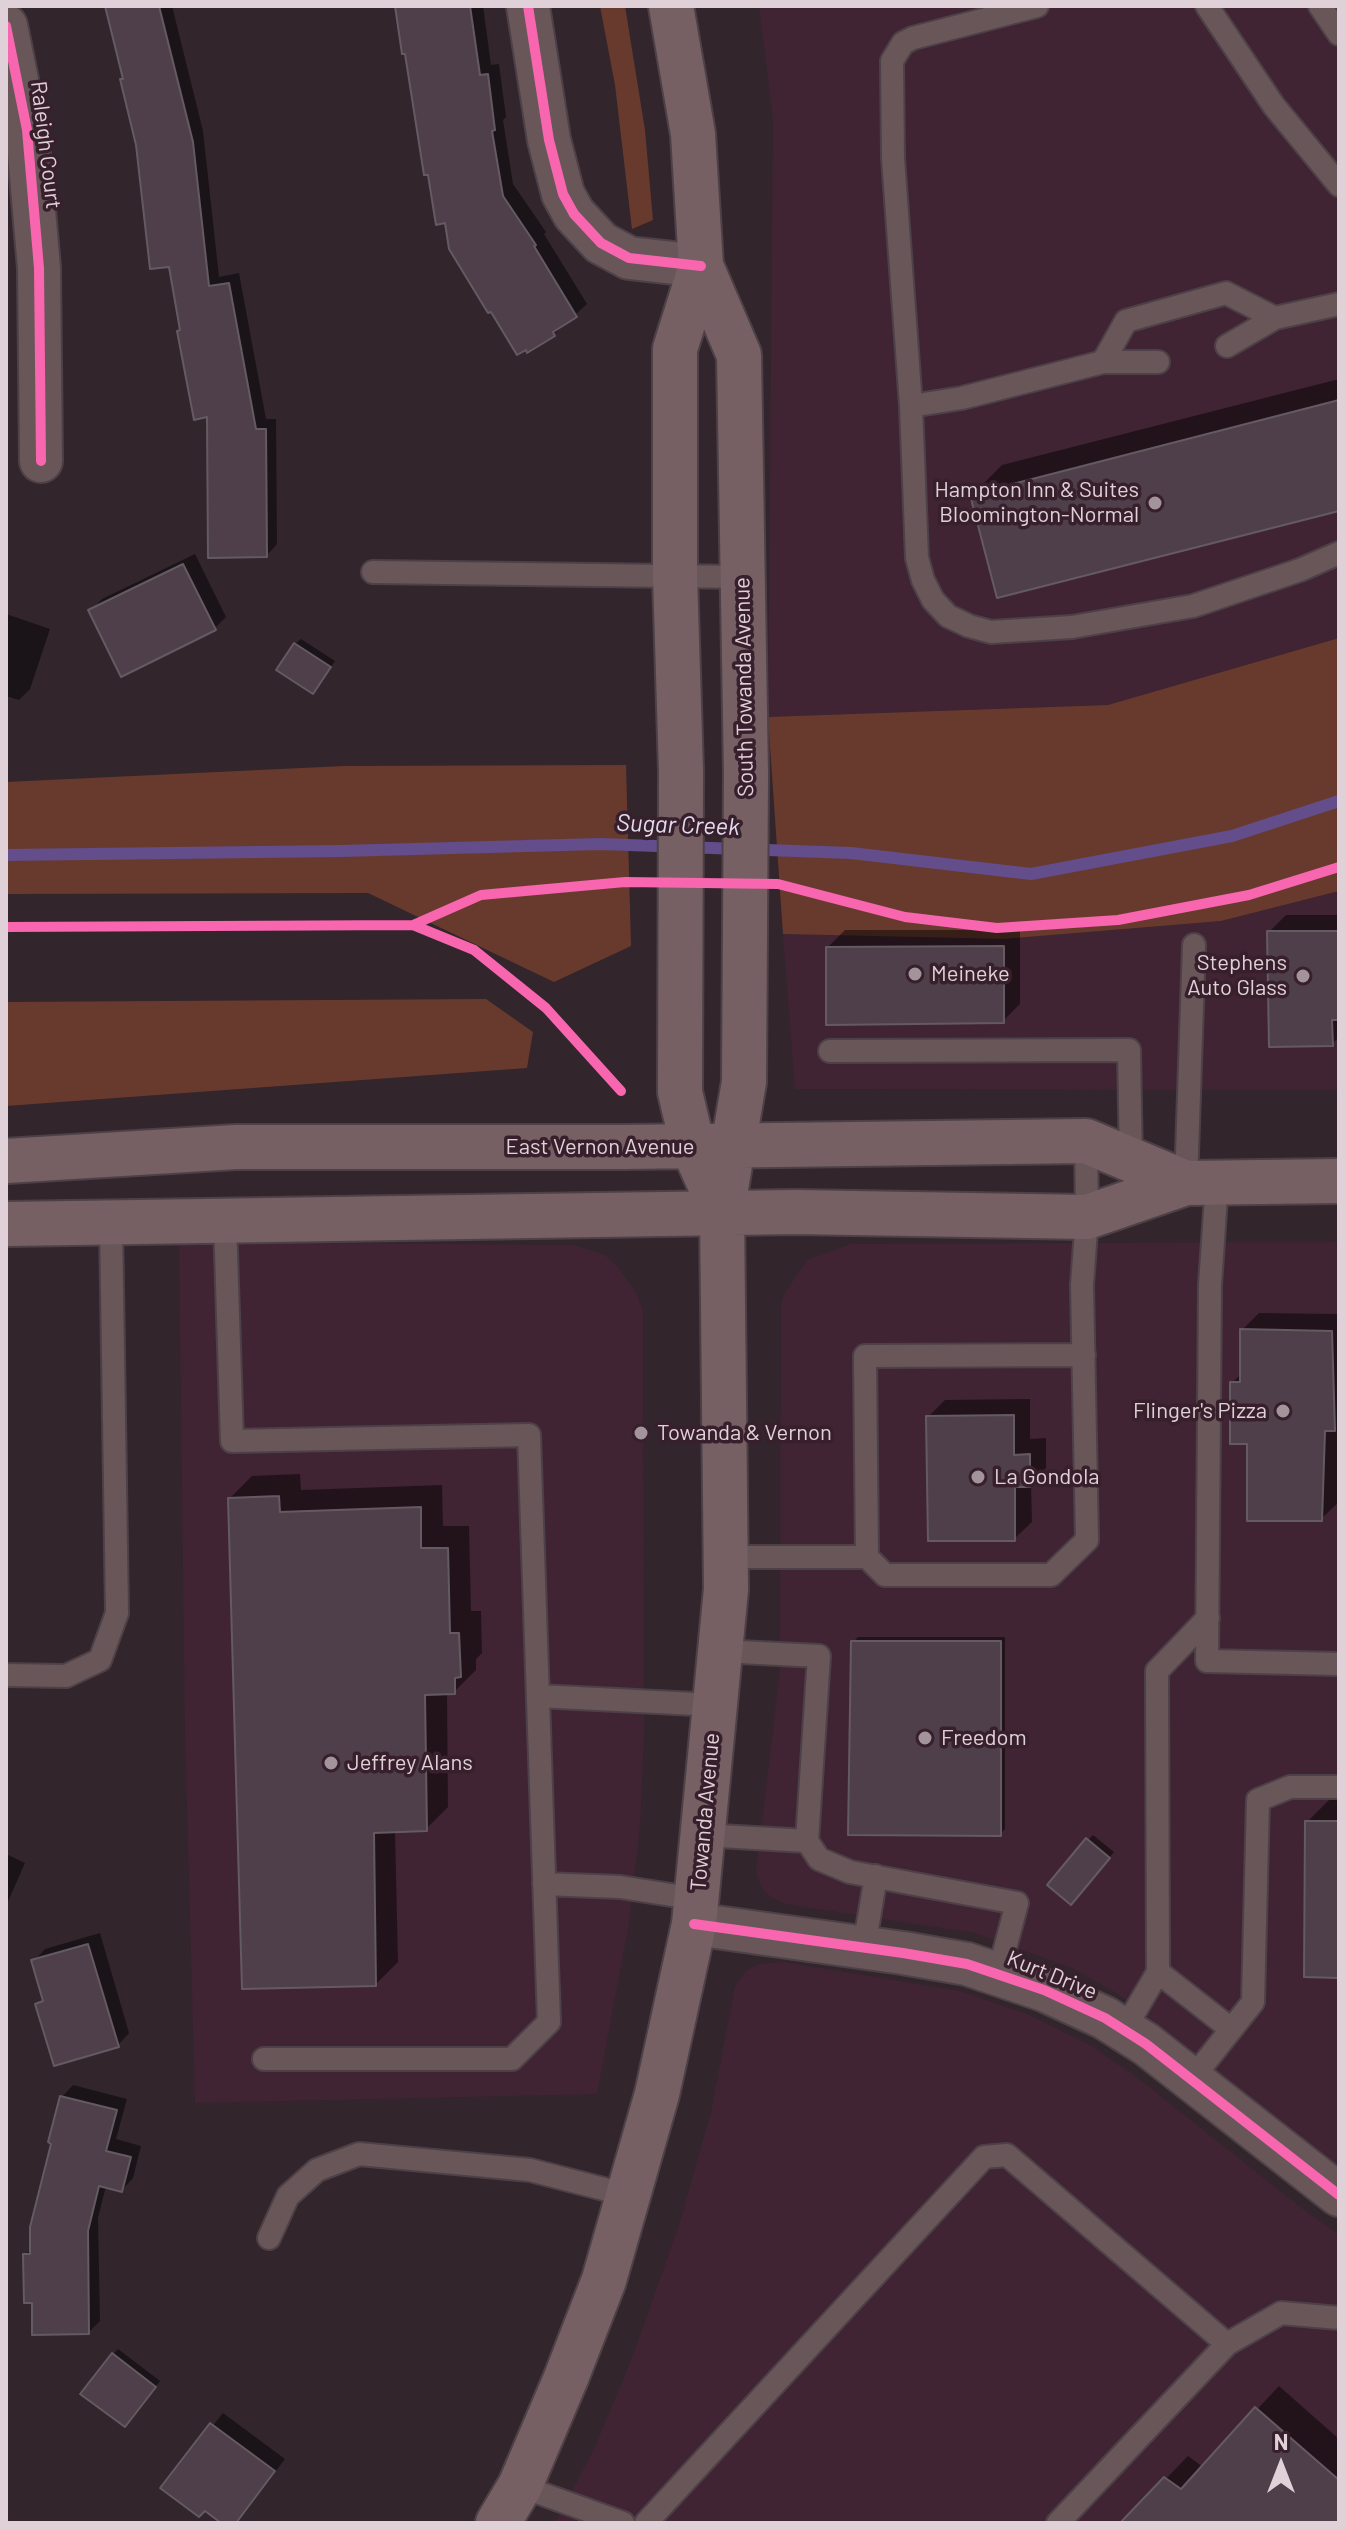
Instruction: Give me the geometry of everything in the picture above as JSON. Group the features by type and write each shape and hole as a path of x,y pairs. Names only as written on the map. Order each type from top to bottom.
{"main road":[{"name":"South Towanda Avenue","path":"671,6 693,134 701,266 739,355 746,774 744,1082 713,1146"},
{"name":"South Towanda Avenue","path":"701,266 675,349 675,576 681,771 680,1092 713,1146 722,1212"},
{"name":"East Vernon Avenue","path":"6,1161 236,1147 1086,1141 1132,1181"},
{"path":"6,1224 722,1212 1087,1217 1132,1181 1339,1181"},
{"name":"Towanda Avenue","path":"498,2523 520,2486 604,2280 657,2094 695,1911 726,1589 722,1212"}],"street":[{"path":"528,6 549,140 563,194 574,214 601,243 629,258 701,266"},
{"name":"Raleigh Court","path":"6,26 27,130 39,268 41,461"},
{"name":"Kurt Drive","path":"695,1911 864,1947 967,1964 1044,1990 1124,2030 1339,2195"}],"lane":[{"path":"1037,6 913,38 903,43 892,61 893,158 911,406 917,558 933,600 948,616 991,632 1059,629 1193,606 1300,570 1339,553"},
{"path":"1207,6 1274,106 1339,185"},
{"path":"1320,6 1339,34"},
{"path":"1103,362 1126,321 1226,293 1275,318"},
{"path":"1227,346 1275,318 1339,304"},
{"path":"911,406 962,398 1103,362 1158,362"},
{"path":"373,572 743,577"},
{"path":"1194,945 1201,1183 1210,1285 1207,1661 1339,1664"},
{"path":"830,1051 1129,1050 1132,1181"},
{"path":"1084,1355 865,1356 867,1557 885,1575 1051,1575 1087,1540 1084,1355 1082,1285 1087,1217 1086,1141"},
{"path":"225,1220 232,1441 529,1435 549,2022 512,2059 264,2059"},
{"path":"6,1675 66,1676 100,1660 117,1613 111,1223"},
{"path":"726,1557 867,1557"},
{"path":"1124,2030 1158,1972 1157,1671 1208,1618"},
{"path":"720,1651 819,1656 807,1841 819,1859 850,1872 1017,1903 998,1975"},
{"path":"538,1696 715,1705"},
{"path":"1191,2080 1253,2002 1258,1800 1290,1787 1339,1787"},
{"path":"702,1835 807,1841"},
{"path":"864,1947 876,1876"},
{"path":"544,1884 620,1887 695,1911"},
{"path":"1158,1972 1231,2029"},
{"path":"269,2238 288,2196 317,2170 359,2154 530,2170 627,2195"},
{"path":"646,2523 984,2157 1007,2155 1227,2344"},
{"path":"1058,2523 1227,2344 1281,2313 1339,2318"},
{"path":"520,2486 623,2523"}],"shaded area":[{"path":"600,6 625,6 645,130 653,220 632,229 615,85"},
{"path":"759,6 1339,6 1339,638 1108,705 768,717 773,119"},
{"path":"1339,638 1339,891 1221,921 1003,939 783,934 768,717 1108,705"},
{"path":"626,765 631,946 554,982 368,893 6,894 6,782 344,766"},
{"path":"1339,891 1339,1090 795,1089 783,934 1003,939 1221,921"},
{"path":"486,999 533,1032 527,1068 6,1106 6,1002"},
{"path":"179,1242 573,1245 605,1255 636,1292 643,1311 644,1737 640,1826 629,1924 597,2094 195,2103 185,1732"},
{"path":"1339,1242 1339,2166 1118,1994 1072,1968 975,1933 786,1904 763,1890 756,1872 780,1670 781,1305 785,1293 807,1260 851,1244"},
{"path":"783,1962 960,1991 1027,2014 1090,2045 1139,2079 1339,2235 1339,2523 555,2523 595,2447 634,2353 680,2222 711,2112 735,1986 746,1971 759,1964"}],"building":[{"path":"105,6 159,6 193,142 209,286 229,283 256,429 266,429 267,557 208,558 207,417 194,420 177,331 180,330 169,267 150,269 136,145"},
{"path":"395,6 470,6 480,75 488,74 495,130 492,131 503,196 536,245 577,317 553,332 555,336 527,353 526,350 517,355 449,249 445,223 436,225 428,175 424,175"},
{"name":"Hampton Inn & Suites Bloomington-Normal","path":"1339,400 1339,511 997,598 970,495"},
{"path":"183,564 216,630 121,677 88,610"},
{"path":"294,643 331,667 313,694 276,670"},
{"name":"Stephens Auto Glass","path":"1267,931 1339,931 1339,1020 1332,1020 1333,1046 1269,1047"},
{"name":"Meineke","path":"1004,946 1004,1023 826,1025 826,947"},
{"name":"Flinger's Pizza","path":"1240,1329 1332,1331 1335,1431 1325,1431 1322,1521 1247,1521 1247,1444 1230,1444 1230,1382 1240,1382"},
{"name":"La Gondola","path":"1014,1415 1014,1455 1030,1454 1030,1487 1015,1487 1015,1541 928,1541 926,1416"},
{"name":"Jeffrey Alans","path":"279,1496 280,1512 421,1507 421,1548 448,1548 450,1633 459,1633 461,1677 455,1678 455,1694 425,1695 427,1831 374,1833 376,1986 242,1989 228,1498"},
{"name":"Freedom","path":"851,1641 1001,1641 1001,1836 848,1835"},
{"path":"1305,1821 1339,1821 1339,1978 1304,1977"},
{"path":"1086,1838 1110,1858 1071,1905 1047,1885"},
{"path":"88,1944 119,2047 54,2066 35,2004 43,2001 31,1960"},
{"path":"60,2096 117,2110 106,2151 131,2157 122,2192 99,2186 88,2231 89,2334 32,2335 32,2303 24,2303 23,2254 30,2254 30,2227"},
{"path":"112,2353 156,2387 125,2427 80,2394"},
{"path":"1255,2407 1339,2480 1339,2523 1120,2523 1164,2477 1181,2489"},
{"path":"210,2423 275,2471 236,2523 221,2523 205,2511 199,2517 160,2488"}],"waterway":[{"name":"Sugar Creek","path":"6,855 600,844 851,853 1031,874 1232,836 1339,801"}],"cycle path":[{"path":"528,6 549,140 563,194 574,214 601,243 629,258 701,266"},
{"path":"6,26 27,130 39,268 41,461"},
{"path":"6,927 413,925 481,895 625,882 778,884 905,917 997,928 1118,920 1249,895 1339,867"},
{"path":"413,925 474,950 546,1008 621,1091"},
{"path":"694,1924 967,1964 1044,1990 1105,2018 1146,2044 1339,2195"}],"place":[{"name":"Hampton Inn & Suites Bloomington-Normal","path":"1155,503"},
{"name":"Meineke","path":"915,974"},
{"name":"Stephens Auto Glass","path":"1303,976"},
{"name":"Flinger's Pizza","path":"1283,1411"},
{"name":"Towanda & Vernon","path":"641,1433"},
{"name":"La Gondola","path":"978,1477"},
{"name":"Freedom","path":"925,1738"},
{"name":"Jeffrey Alans","path":"331,1763"}]}
